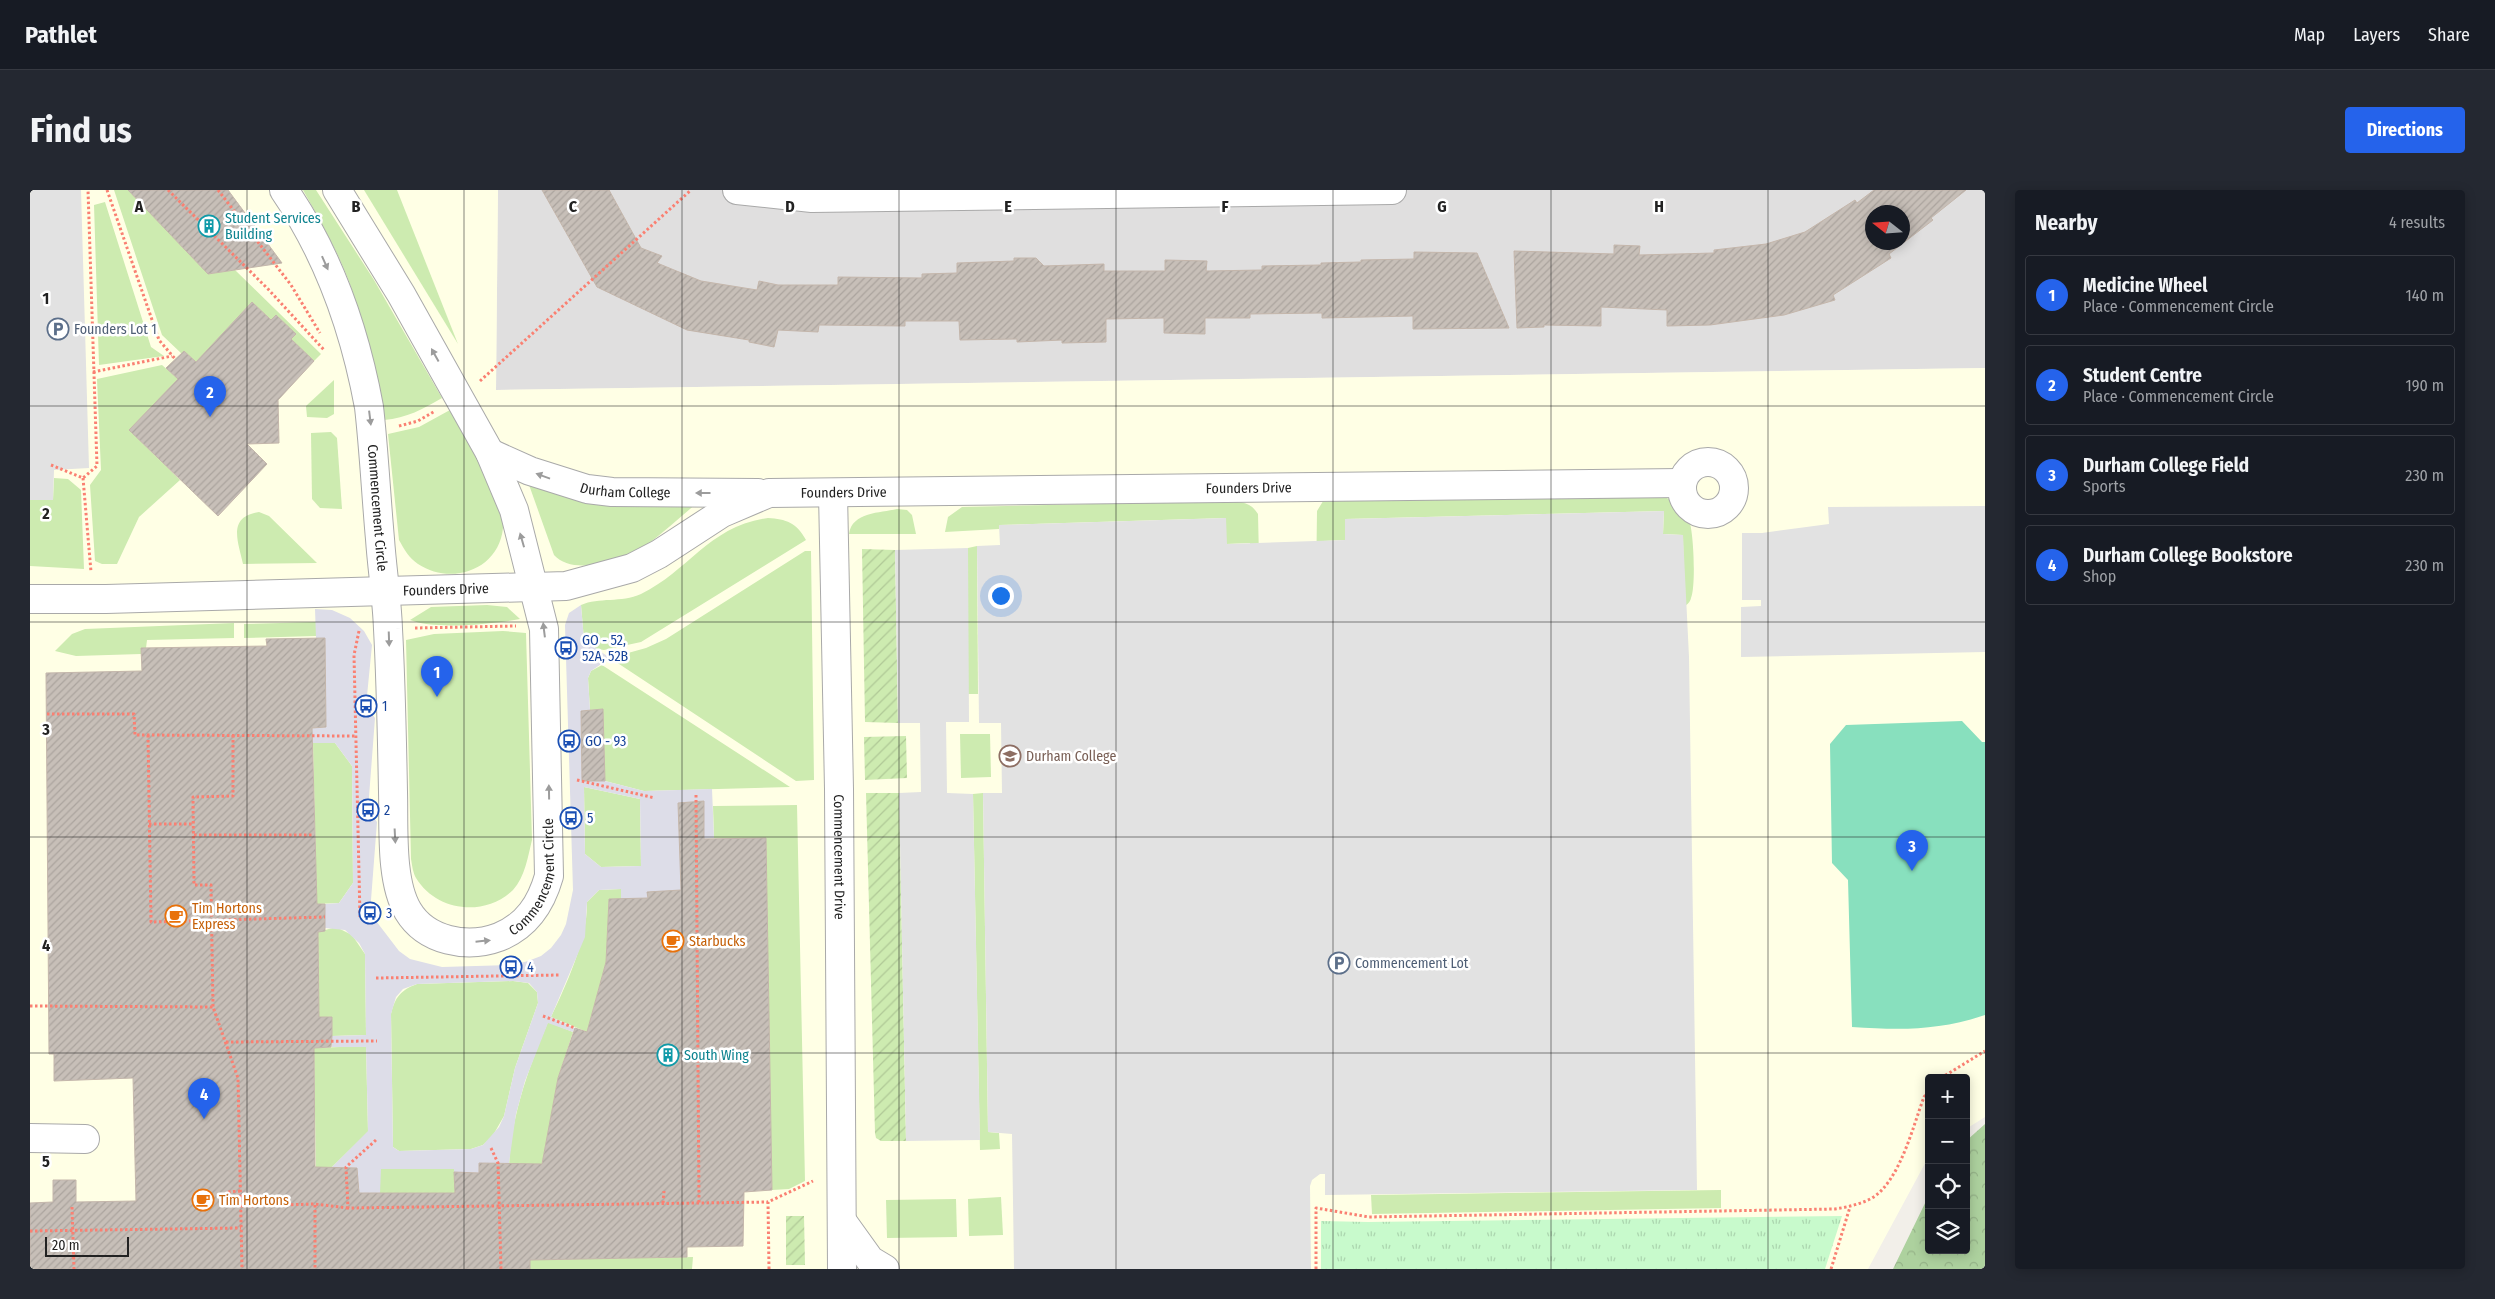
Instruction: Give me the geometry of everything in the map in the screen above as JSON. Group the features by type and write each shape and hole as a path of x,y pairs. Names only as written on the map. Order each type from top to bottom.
{"street":[{"name":"Commencement Circle","path":"284,190 324,261 344,310 363,377 371,426 388,627 397,872 401,896 408,911 422,928 441,938 465,943 491,940 511,932 542,899 549,876 544,629 535,587 514,510 490,453 401,294 338,190"},
{"path":"738,190 812,198 1392,190"},
{"name":"Durham College","path":"490,453 530,471 587,489 612,492 770,493"},
{"name":"Founders Drive","path":"30,598 106,599 566,586 632,568 659,554 722,513 770,493 1681,483"},
{"name":"Commencement Drive","path":"833,493 843,1167 842,1269"},
{"path":"30,1138 85,1138"},
{"path":"842,1221 870,1260 885,1269"}],"path":[{"path":"83,478 97,466 88,190"},
{"path":"107,190 159,340 176,360"},
{"path":"168,190 268,288 328,351 325,342"},
{"path":"218,190 292,285 320,334"},
{"path":"477,384 691,190"},
{"path":"93,372 173,356"},
{"path":"390,426 398,427 418,420 444,406"},
{"path":"51,466 83,478"},
{"path":"83,478 91,573"},
{"path":"360,626 354,656 360,917"},
{"path":"412,628 524,626"},
{"path":"47,714 134,714 135,735 356,736"},
{"path":"148,735 151,922 325,918"},
{"path":"232,735 233,796 193,797 194,885 211,884 213,1007 238,1078 242,1269"},
{"path":"577,780 656,798"},
{"path":"696,795 699,1203"},
{"path":"149,824 194,824"},
{"path":"194,835 313,836"},
{"path":"376,978 558,975"},
{"path":"30,1006 213,1007"},
{"path":"543,1016 575,1028"},
{"path":"226,1042 377,1041"},
{"path":"1948,1074 1985,1051"},
{"path":"1316,1269 1316,1208 1369,1217 1835,1209 1850,1207 1873,1198 1891,1179 1925,1095"},
{"path":"348,1208 346,1167 376,1140"},
{"path":"491,1148 498,1163 501,1269"},
{"path":"241,1206 315,1204 348,1208 768,1202 843,1167"},
{"path":"228,1192 240,1191"},
{"path":"663,1203 664,1191"},
{"path":"768,1202 769,1269"},
{"path":"315,1204 315,1269"},
{"path":"72,1207 74,1269"},
{"path":"1831,1269 1850,1207"},
{"path":"30,1232 241,1228"}],"shaded area":[{"name":"Durham College","path":"30,190 498,190 496,390 1985,368 1985,1117 1970,1126 1970,1074 1925,1074 1925,1163 1868,1269 30,1269"},
{"name":"Founders Lot 1","path":"30,190 81,190 89,468 54,470 53,500 30,500"},
{"path":"498,190 1985,190 1985,368 496,390"},
{"path":"1985,506 1985,652 1741,657 1741,607 1761,606 1761,600 1742,600 1742,533 1762,533 1829,524 1828,507"},
{"name":"Commencement Lot","path":"1664,511 1663,534 1683,535 1689,657 1697,1190 1325,1195 1325,1174 1320,1174 1312,1180 1310,1186 1311,1269 1014,1269 1012,1134 988,1132 983,793 1002,793 1001,723 979,723 977,546 1000,545 999,525 1226,518 1227,544 1345,540 1345,519"},
{"path":"968,548 969,722 946,722 947,793 973,794 980,1140 906,1141 899,793 921,792 920,723 898,723 895,550"},
{"path":"581,605 584,640 610,658 591,671 588,678 590,710 581,711 582,781 605,781 644,791 712,789 714,838 704,839 704,802 678,803 681,890 648,892 648,914 621,899 621,889 599,890 587,902 585,937 551,1017 575,1028 573,1032 548,1023 525,1081 516,1114 509,1163 479,1163 479,1173 454,1172 454,1169 381,1169 380,1193 359,1193 357,1168 332,1167 368,1131 366,1047 332,1047 332,1036 366,1035 365,954 359,943 345,930 325,928 325,904 339,903 353,883 352,766 335,743 306,743 306,729 326,727 325,638 316,638 315,609 332,610 350,618 364,631 372,645 366,706 375,718 368,810 377,822 370,913 399,951 410,959 442,967 513,965 528,961 541,956 551,948 561,935 566,924 573,890 565,625 569,613","holes":["584,787 640,799 641,866 601,867 585,854","513,981 529,983 537,992 538,1003 515,1068 504,1116 499,1127 483,1145 471,1149 399,1151 393,1147 391,1014 396,997 403,989 417,984"]}],"green space":[{"path":"114,190 128,190 208,274 235,270 321,354 314,361 291,339 296,334 276,315 271,320 252,302 196,362 184,351 182,354 162,335"},
{"path":"303,190 316,190 374,280 442,398 407,415 384,420 367,338 352,290 336,251"},
{"path":"364,190 397,190 458,344"},
{"path":"105,202 151,347 164,356 99,365 94,205"},
{"path":"162,365 178,379 129,430 180,480 139,517 117,564 102,564 95,561 90,485 101,470 97,379"},
{"path":"334,380 334,414 327,418 307,417 306,406"},
{"path":"450,410 491,485 498,501 503,528 500,543 483,564 471,570 445,574 415,562 399,540 388,434 419,427"},
{"path":"331,432 337,438 342,509 320,508 312,499 311,433"},
{"path":"54,478 68,479 81,490 84,569 30,566 30,500 53,500"},
{"path":"528,482 696,504 648,544 627,556 600,564 574,565 563,562 554,555"},
{"path":"1665,497 1684,510 1690,523 1693,545 1693,592 1691,600 1684,607 1683,535 1663,534 1664,511 1345,519 1345,540 1323,541 1316,588 1317,511 1325,498"},
{"path":"1225,501 1248,504 1258,514 1260,602 1250,543 1226,544 1226,518 999,525 999,529 945,532 948,517 962,507"},
{"path":"897,509 907,510 912,515 916,534 849,534 855,521 861,517"},
{"path":"259,512 269,516 317,563 243,564 237,531 242,519"},
{"path":"768,518 780,519 790,523 803,534 806,540 641,642 604,650 597,649 584,640 581,605 595,601 633,597 641,594 673,574 700,550 730,530"},
{"path":"977,546 978,694 968,694 968,548"},
{"path":"862,549 895,550 898,723 865,722"},
{"path":"805,551 811,551 814,780 796,781 610,658 646,648 666,639"},
{"path":"487,605 507,607 520,619 495,623 449,625 434,625 410,620 431,607"},
{"path":"316,622 316,636 244,638 244,624"},
{"path":"234,623 234,638 147,640 146,648 141,648 141,654 76,656 55,651 72,634 85,629"},
{"path":"503,631 526,633 532,840 523,873 513,890 502,899 489,904 476,907 462,907 436,898 425,889 414,874 411,859 406,640 434,634"},
{"path":"602,665 790,787 644,791 605,781 603,709 590,710 588,678 591,671"},
{"path":"1962,721 1982,742 1985,742 1985,1015 1935,1027 1887,1029 1852,1027 1848,880 1832,863 1830,744 1846,725"},
{"path":"960,734 990,734 991,777 961,778"},
{"path":"906,736 907,778 865,780 864,737"},
{"path":"313,743 335,743 352,766 353,883 339,903 317,904"},
{"path":"584,787 640,799 641,866 601,867 585,854"},
{"path":"866,793 899,793 906,1141 881,1141 876,1138 875,1133"},
{"path":"983,793 988,1132 999,1133 1000,1149 980,1150 973,794"},
{"path":"797,805 805,1181 789,1189 772,1190 766,838 714,838 713,806"},
{"path":"621,889 621,899 609,899 606,962 587,1032 551,1017 580,946 584,931 587,902 599,890"},
{"path":"336,927 352,935 365,954 366,1035 332,1036 319,1017 318,932"},
{"path":"513,981 528,983 537,992 538,1003 515,1068 504,1116 492,1137 483,1145 471,1149 399,1151 393,1147 391,1014 394,1003 399,995 417,984"},
{"path":"548,1022 573,1032 558,1078 542,1164 509,1179 515,1118 526,1079"},
{"path":"366,1046 368,1132 332,1167 332,1173 316,1173 314,1048"},
{"path":"1985,1124 1985,1269 1893,1269 1925,1203 1925,1254 1970,1254 1970,1137"},
{"path":"380,1169 454,1169 455,1193 380,1193"},
{"path":"1721,1190 1721,1208 1372,1214 1371,1195"},
{"path":"1001,1197 1003,1235 969,1236 968,1199"},
{"path":"956,1199 957,1237 887,1238 886,1200"},
{"path":"786,1216 804,1216 805,1265 786,1265"},
{"path":"1842,1216 1825,1269 1321,1269 1321,1221"},
{"path":"693,1257 692,1269 530,1269 530,1260"}],"building":[{"name":"Student Services Building","path":"128,190 228,190 282,263 208,274"},
{"path":"542,190 609,190 641,248 662,256 657,263 701,281 757,290 759,281 778,285 838,285 838,277 922,278 922,274 957,273 957,263 1014,261 1014,258 1036,258 1044,266 1104,264 1104,271 1165,271 1165,260 1207,261 1206,271 1262,270 1262,266 1321,265 1321,263 1361,262 1361,260 1414,259 1414,252 1477,253 1509,328 1413,329 1413,316 1322,318 1322,313 1250,314 1250,318 1205,318 1205,334 1164,333 1164,318 1106,319 1106,342 1062,343 1062,340 1017,342 1017,339 960,340 959,321 905,321 905,326 819,325 818,332 778,330 774,347 749,342 749,340 687,330 597,287"},
{"path":"1874,190 1966,190 1910,238 1910,205 1865,205 1865,250 1894,250 1889,254 1891,258 1833,295 1835,300 1784,315 1710,325 1667,326 1667,310 1601,307 1601,326 1544,325 1544,327 1517,328 1514,251 1614,254 1614,245 1640,246 1639,255 1714,253 1714,250 1766,244 1805,232 1855,200 1857,203"},
{"path":"252,302 271,320 276,315 296,334 291,339 314,361 278,400 279,443 247,444 267,464 218,516 129,430 178,379 166,368 184,351 196,362"},
{"path":"325,638 326,727 312,728 317,904 325,904 325,931 318,932 319,1017 332,1017 332,1036 331,1047 314,1048 315,1167 357,1168 359,1193 455,1193 454,1172 479,1173 479,1163 542,1164 558,1078 575,1028 587,1032 606,962 609,899 648,898 647,892 681,890 678,803 704,801 704,839 766,838 772,1190 744,1192 743,1246 687,1247 687,1257 530,1260 530,1269 30,1269 30,1203 53,1202 53,1180 76,1180 76,1202 136,1201 133,1078 54,1081 54,1054 49,1054 46,673 142,671 141,648 267,646 266,639"},
{"path":"603,709 605,781 582,781 581,711"}],"place":[{"name":"Student Services Building","path":"209,226"},
{"name":"Founders Lot 1","path":"58,329"},
{"name":"Student Centre","path":"210,417"},
{"name":"GO - 52, 52A, 52B","path":"566,648"},
{"name":"Medicine Wheel","path":"437,697"},
{"name":"1","path":"366,706"},
{"name":"GO - 93","path":"569,741"},
{"name":"Durham College","path":"1010,756"},
{"name":"2","path":"368,810"},
{"name":"5","path":"571,818"},
{"name":"Durham College Field","path":"1912,871"},
{"name":"3","path":"370,913"},
{"name":"Tim Hortons Express","path":"176,916"},
{"name":"Starbucks","path":"673,941"},
{"name":"Commencement Lot","path":"1339,963"},
{"name":"4","path":"511,967"},
{"name":"South Wing","path":"668,1055"},
{"name":"Durham College Bookstore","path":"204,1119"},
{"name":"Tim Hortons","path":"203,1200"}]}
